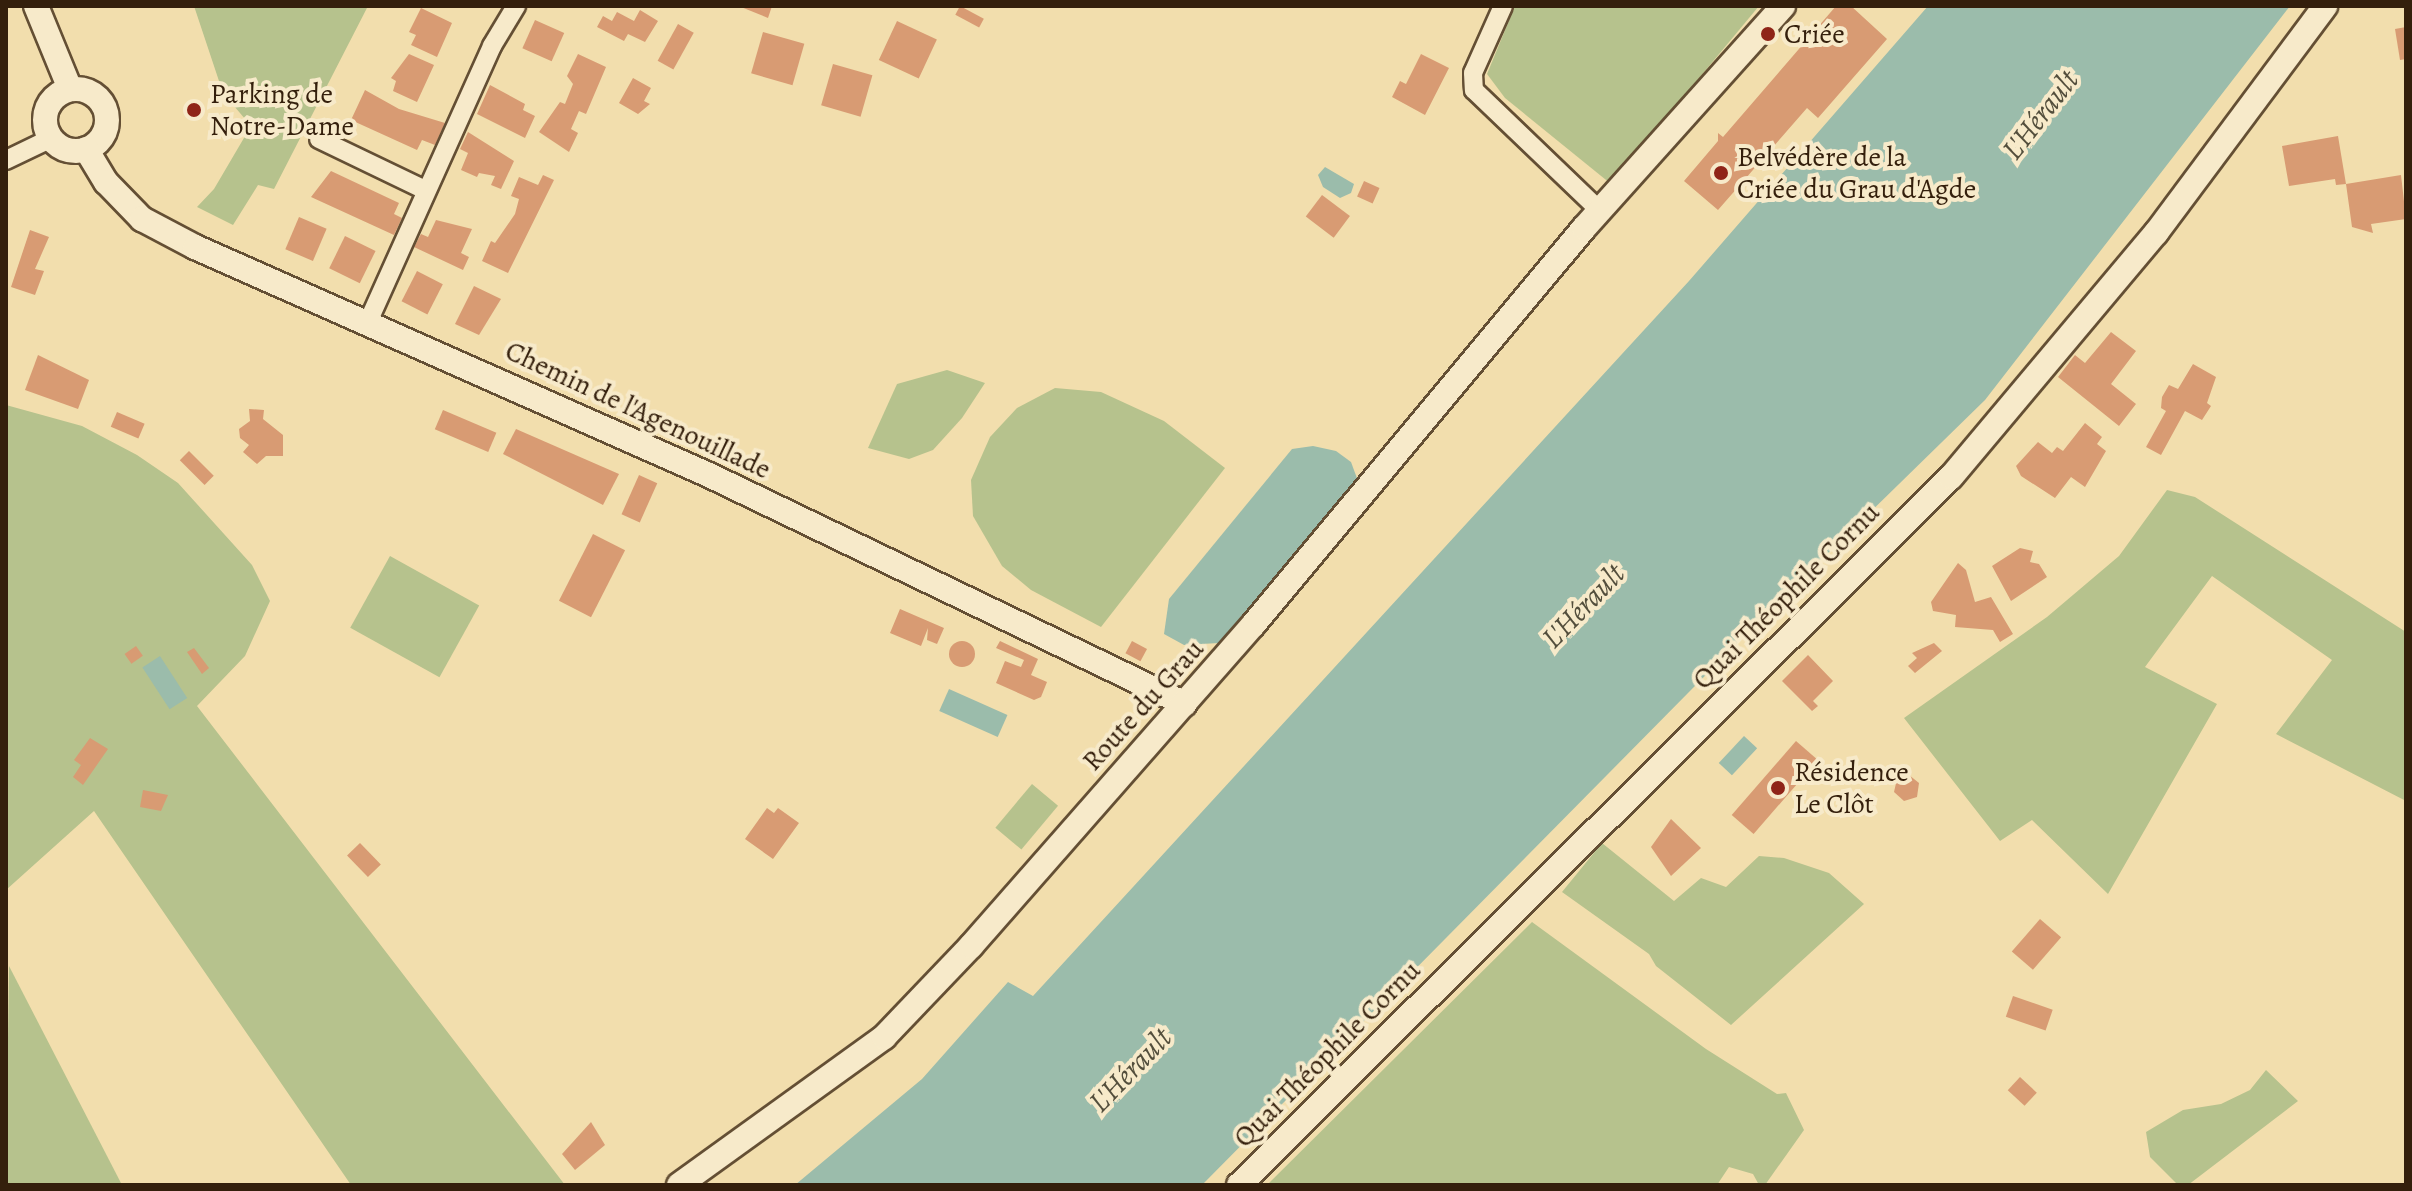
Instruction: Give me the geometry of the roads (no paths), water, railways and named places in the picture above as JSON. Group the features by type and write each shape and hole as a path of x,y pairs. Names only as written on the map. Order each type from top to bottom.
{"street":[{"path":"36,6 70,89"},
{"path":"368,322 425,190 516,6"},
{"path":"1503,6 1473,73 1474,90 1483,105 1562,170 1600,211"},
{"name":"Route du Grau","path":"679,1185 884,1037 1185,704 1600,211 1783,6"},
{"name":"Quai Théophile Cornu","path":"1239,1185 1951,477 2156,233 2325,6"},
{"path":"70,89 92,94 107,114 103,135 86,149 64,149 52,138 45,114 56,96 70,89"},
{"path":"6,160 52,138"},
{"path":"319,139 425,190"},
{"name":"Chemin de l'Agenouillade","path":"86,149 106,182 142,219 709,475 1185,704"}],"water":[{"name":"L'Hérault","path":"1928,6 2290,6 1985,400 1769,611 1202,1185 795,1185 922,1079 1008,982 1033,996 1689,281"},
{"path":"1325,167 1354,184 1351,193 1340,198 1323,187 1318,175"},
{"path":"1313,446 1336,451 1351,462 1358,481 1219,643 1184,645 1164,634 1169,599 1292,449"},
{"path":"160,656 187,698 170,709 142,667"},
{"path":"949,689 1007,715 998,737 939,711"},
{"path":"1744,736 1757,748 1732,775 1719,763"}],"place":[{"name":"Criée","path":"1768,34"},
{"name":"Parking de Notre-Dame","path":"194,110"},
{"name":"Belvédère de la Criée du Grau d'Agde","path":"1721,173"},
{"name":"Résidence Le Clôt","path":"1778,788"}]}
